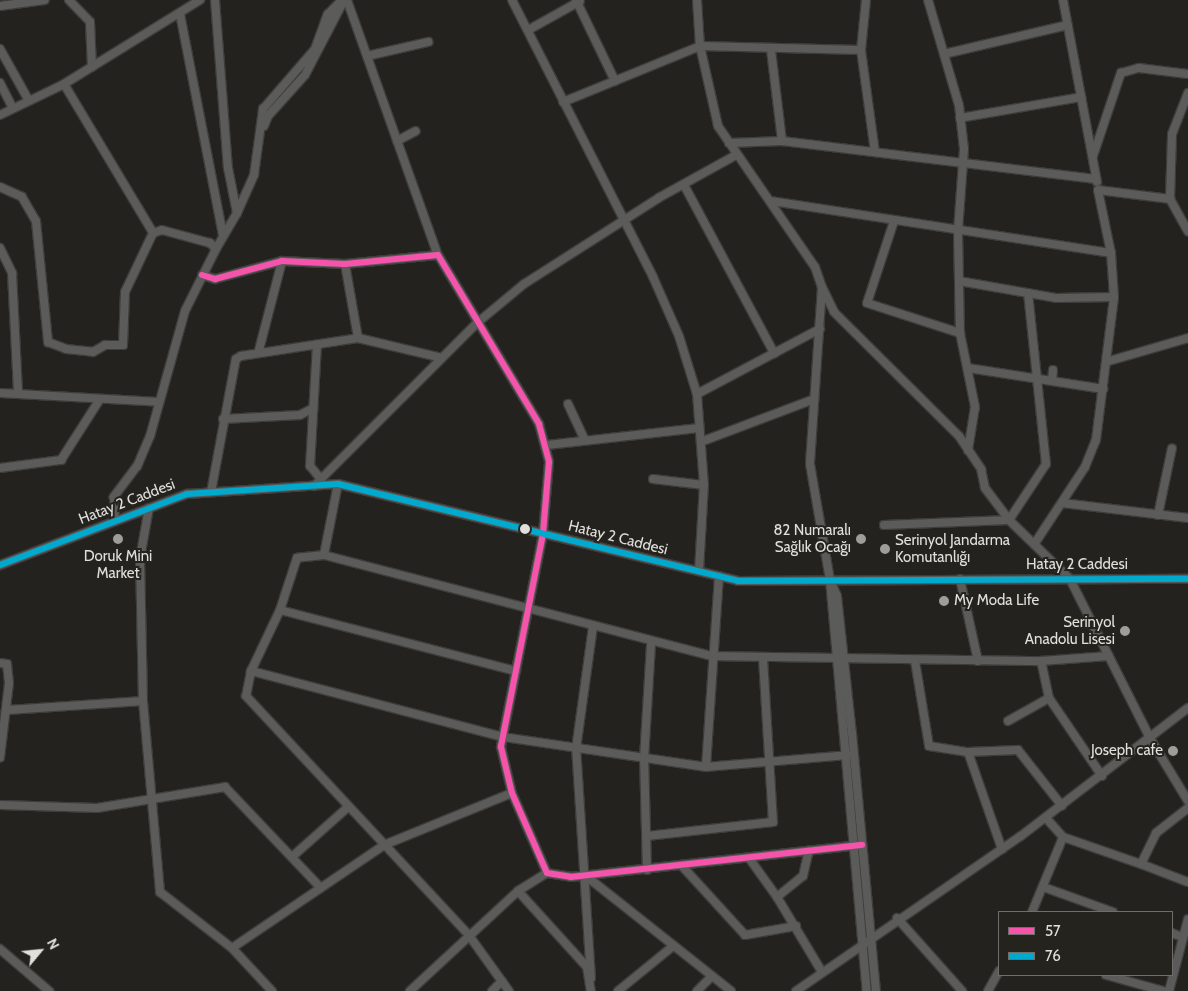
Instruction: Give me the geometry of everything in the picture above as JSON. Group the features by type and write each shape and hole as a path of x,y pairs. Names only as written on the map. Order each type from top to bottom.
{"street":[{"path":"0,6 45,0"},
{"path":"69,0 90,22 92,67"},
{"path":"0,115 28,99 64,84 200,0"},
{"path":"215,0 228,168 237,213"},
{"path":"115,522 114,497 137,466 159,402 177,334 202,275 237,213 254,175 262,109 315,49 328,14 344,0 367,56 438,255 547,445 543,534 503,737 512,793 547,873"},
{"path":"512,0 530,29 563,102 679,336 697,394 699,428 703,441 704,485 699,571"},
{"path":"697,0 700,46 718,126 736,155 771,201 815,267 834,312 968,450 980,469 985,488 1008,520 1035,543 1070,579 1151,740 1188,801"},
{"path":"866,0 861,50 875,152"},
{"path":"928,0 960,118 963,163 958,232 960,333 976,407 968,450"},
{"path":"1035,543 1062,503 1096,440 1109,361 1114,296 1111,253 1063,0"},
{"path":"530,29 579,1 615,81"},
{"path":"180,14 223,235"},
{"path":"944,54 1068,25"},
{"path":"367,56 428,42"},
{"path":"563,102 700,46 771,50 861,50"},
{"path":"0,49 28,99"},
{"path":"771,50 782,141"},
{"path":"1093,156 1121,73 1139,68 1188,74"},
{"path":"0,83 12,107"},
{"path":"64,84 153,233"},
{"path":"1188,92 1172,134 1170,199 1188,231"},
{"path":"960,118 1081,97"},
{"path":"397,141 416,131"},
{"path":"729,143 782,141 1096,179"},
{"path":"314,486 477,323 524,284 623,221 736,155"},
{"path":"684,185 774,353"},
{"path":"0,186 22,197 36,221 48,342 66,349 93,352 105,344 123,346 125,292 153,233 162,230 210,243 216,249"},
{"path":"1098,190 1170,199"},
{"path":"771,201 958,232 1111,253"},
{"path":"894,221 867,303 960,333"},
{"path":"0,248 12,274 18,393"},
{"path":"202,275 215,279 282,261 345,264 438,255"},
{"path":"259,350 282,261"},
{"path":"345,264 358,338"},
{"path":"959,281 1056,298 1114,296"},
{"path":"822,287 810,464 830,580 835,658 867,991"},
{"path":"1008,520 1046,464 1028,293"},
{"path":"697,394 820,329"},
{"path":"211,492 222,419 236,359 259,350 317,345 358,338 442,358"},
{"path":"1109,361 1188,338"},
{"path":"317,345 310,466 321,478"},
{"path":"968,368 1103,389"},
{"path":"1052,381 1053,370"},
{"path":"0,393 159,402"},
{"path":"0,468 60,460 100,399"},
{"path":"703,441 814,399"},
{"path":"568,404 584,439"},
{"path":"222,419 300,415 313,408"},
{"path":"547,445 584,439 699,428"},
{"path":"1158,515 1172,448"},
{"path":"653,478 704,485"},
{"path":"324,555 338,484"},
{"name":"Hatay 2 Caddesi","path":"0,566 187,494 338,484 738,581 1188,579"},
{"path":"1062,503 1188,518"},
{"path":"149,508 140,558 143,701 160,892 232,948 272,991"},
{"path":"884,525 1008,520"},
{"path":"509,991 468,934 384,845 346,809 248,702 245,691 251,671 280,610 297,558 324,555 651,643 713,656 915,661 1041,661 1109,656"},
{"path":"706,767 719,576"},
{"path":"960,579 978,661"},
{"path":"830,580 837,596 844,658 876,991"},
{"path":"280,610 516,671"},
{"path":"591,991 586,876 576,749 593,627"},
{"path":"647,870 644,759 651,643"},
{"path":"647,836 773,822 764,658"},
{"path":"915,661 929,746 968,752 1018,750 1062,806"},
{"path":"1041,661 1049,698 1102,776"},
{"path":"0,664 7,664 8,710 0,757"},
{"path":"251,671 503,737 644,759 706,767 771,763 854,754"},
{"path":"1008,721 1049,698"},
{"path":"8,710 143,701"},
{"path":"796,991 897,918 1046,818 1151,740 1188,708"},
{"path":"968,752 1002,849"},
{"path":"0,805 83,809 151,800 216,786 228,788 321,888"},
{"path":"232,948 384,845 512,793"},
{"path":"1141,864 1156,832 1188,808"},
{"path":"293,856 346,809"},
{"path":"1046,818 1063,837 1188,882"},
{"path":"1033,911 1046,888 1063,837"},
{"path":"410,991 468,934 518,890 547,873 586,876 862,845"},
{"path":"777,897 804,876 809,851"},
{"path":"749,858 796,926 822,972"},
{"path":"682,866 745,935 796,926"},
{"path":"586,876 672,947 731,991"},
{"path":"1046,888 1111,911"},
{"path":"518,890 587,967 591,978"},
{"path":"897,918 962,991"},
{"path":"1173,974 1188,919"},
{"path":"1173,933 1182,937"},
{"path":"618,991 672,947"},
{"path":"0,949 49,991"},
{"path":"988,991 998,973"},
{"path":"697,991 712,976"},
{"path":"1110,976 1163,991"},
{"path":"1169,991 1173,976"},
{"path":"492,991 502,981"}],"transit line":[{"name":"57","path":"202,275 215,279 282,261 345,264 438,255 539,424 549,462 543,534 501,747 512,793 547,873 571,877 862,845"},
{"name":"76","path":"0,565 187,494 338,484 738,581 1188,579"}],"place":[{"name":"Doruk Mini Market","path":"118,539"},
{"name":"82 Numaralı Sağlık Ocağı","path":"861,539"},
{"name":"Serinyol Jandarma Komutanlığı","path":"885,549"},
{"name":"My Moda Life","path":"944,601"},
{"name":"Serinyol Anadolu Lisesi","path":"1125,631"},
{"name":"Joseph cafe","path":"1173,751"}]}
